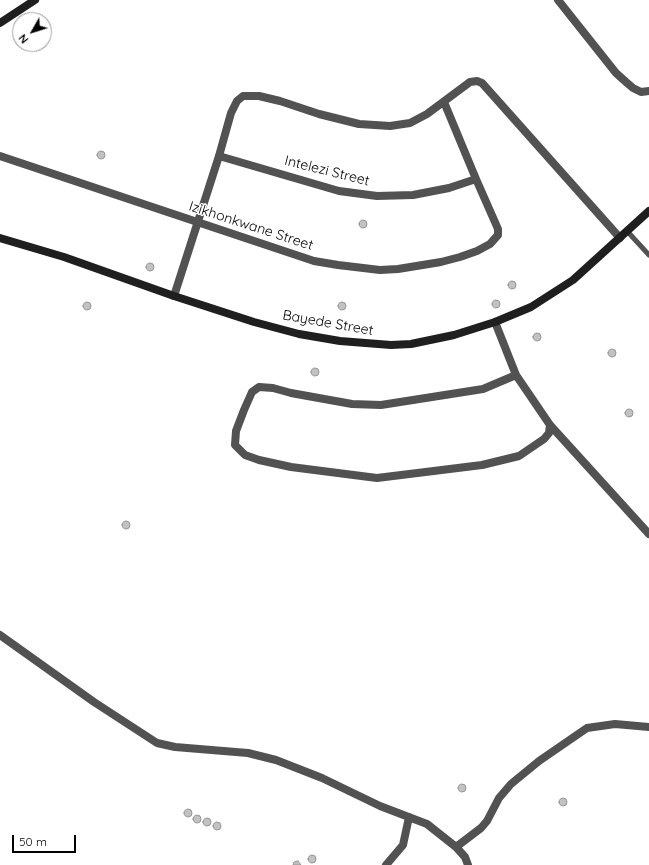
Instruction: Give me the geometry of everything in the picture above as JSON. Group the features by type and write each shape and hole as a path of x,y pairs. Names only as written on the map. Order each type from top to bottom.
{"street":[{"path":"0,23 35,0"},
{"path":"558,0 616,73 633,88 641,92 649,91"},
{"path":"174,296 219,156 231,113 237,101 243,96 259,96 340,120 375,126 390,126 410,123 427,114 470,82 477,81 486,86 620,238"},
{"path":"444,102 476,179"},
{"name":"Izikhonkwane Street","path":"0,156 314,261 380,270 398,269 441,262 477,251 490,244 497,237 498,229 476,179"},
{"name":"Intelezi Street","path":"219,156 339,191 377,196 413,195 450,188 476,179"},
{"name":"Bayede Street","path":"0,238 64,257 174,296 254,322 299,334 357,343 391,345 411,344 454,335 495,322 531,307 573,280 649,211"},
{"path":"495,322 516,375 550,425 649,534"},
{"path":"516,375 483,389 381,406 352,404 291,393 273,388 259,387 252,392 244,410 236,431 235,445 245,455 259,460 291,467 377,478 482,465 519,456 547,436 550,425"},
{"path":"0,635 94,702 157,742 175,748 248,753 276,760 322,778 380,806 427,824 456,847 465,857 468,865"},
{"path":"456,847 481,828 487,821 498,798 511,784 539,761 587,728 615,724 649,727"},
{"path":"386,865 403,845 406,838 409,817"}],"lane":[{"path":"627,231 649,256"}],"building":[{"path":"101,151 104,152 104,158 101,159 98,158 97,155 98,152"},
{"path":"363,220 366,221 366,227 363,228 360,227 359,224 360,221"},
{"path":"150,263 153,264 153,270 150,271 147,270 146,267 147,264"},
{"path":"512,281 515,282 515,288 512,289 509,288 508,285 509,282"},
{"path":"496,300 499,301 499,307 496,308 493,307 492,304 493,301"},
{"path":"87,302 90,303 90,309 87,310 84,309 83,306 84,303"},
{"path":"342,302 345,303 345,309 342,310 339,309 338,306 339,303"},
{"path":"537,333 540,334 540,340 537,341 534,340 533,337 534,334"},
{"path":"612,349 615,350 615,356 612,357 609,356 608,353 609,350"},
{"path":"315,368 318,369 318,375 315,376 312,375 311,372 312,369"},
{"path":"629,409 632,410 632,416 629,417 626,416 625,413 626,410"},
{"path":"126,521 129,522 129,528 126,529 123,528 122,525 123,522"},
{"path":"462,784 465,785 465,791 462,792 459,791 458,788 459,785"},
{"path":"563,798 566,799 566,805 563,806 560,805 559,802 560,799"},
{"path":"188,809 191,810 191,816 188,817 185,816 184,813 185,810"},
{"path":"197,815 200,816 200,822 197,823 194,822 193,819 194,816"},
{"path":"207,818 210,819 210,825 207,826 204,825 203,822 204,819"},
{"path":"217,822 220,823 220,829 217,830 214,829 213,826 214,823"},
{"path":"312,855 315,856 315,862 312,863 309,862 308,859 309,856"},
{"path":"298,861 301,865 293,865 294,862"}]}
